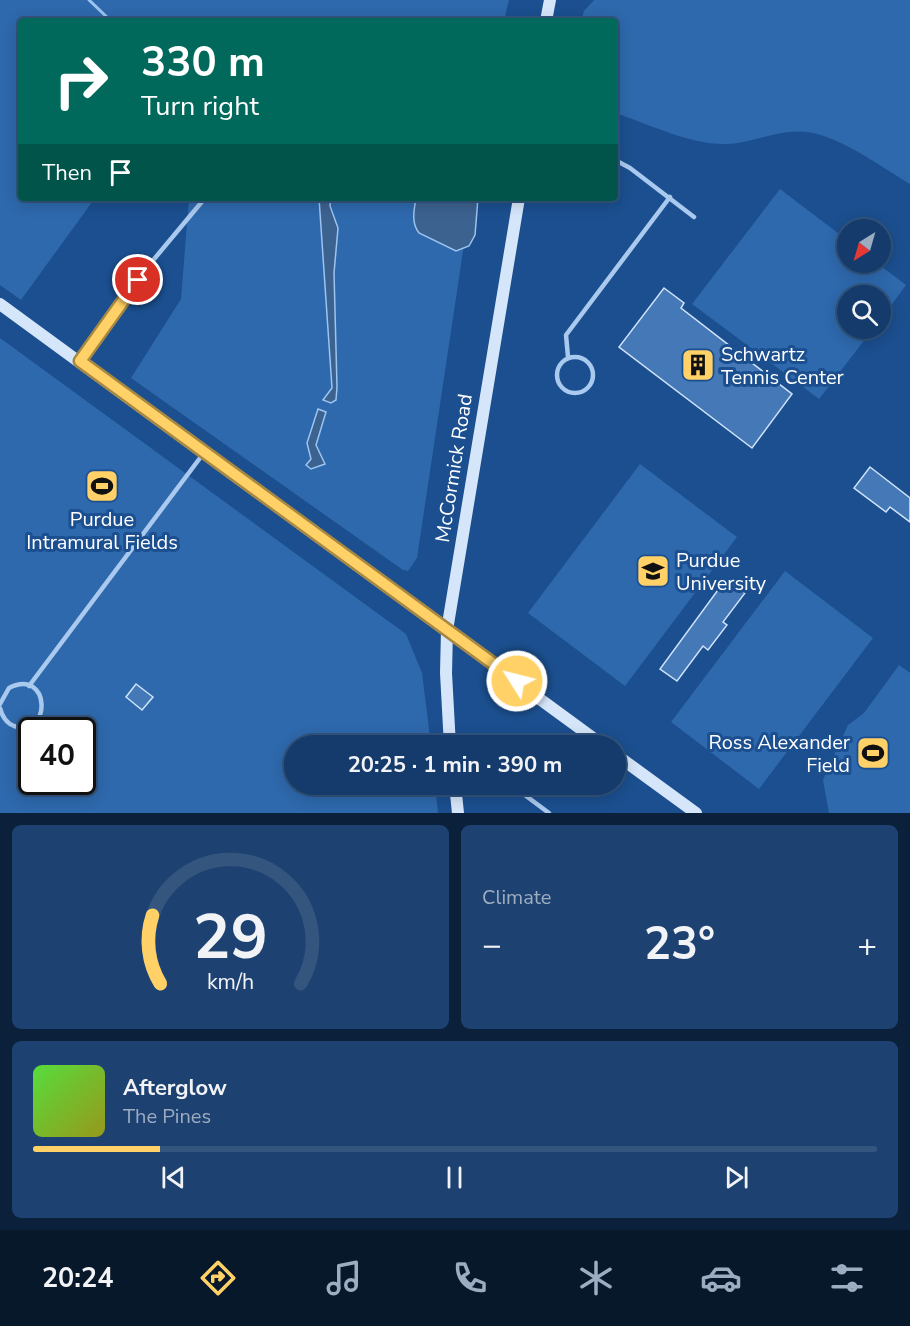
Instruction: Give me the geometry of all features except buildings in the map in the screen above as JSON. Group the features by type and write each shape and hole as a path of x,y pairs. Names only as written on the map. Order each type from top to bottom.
{"street":[{"path":"547,18 550,0"},
{"name":"McCormick Road","path":"449,735 446,673 447,630 518,201"},
{"path":"0,304 589,735"},
{"path":"626,762 696,813"},
{"path":"456,795 458,813"}],"lane":[{"path":"618,162 670,197 694,217"},
{"path":"568,357 566,335 670,197"},
{"path":"80,361 150,264 202,201"},
{"path":"568,357 580,357 590,364 593,381 585,390 574,393 564,389 559,383 559,365 568,357"},
{"path":"29,686 203,454"},
{"path":"22,684 35,689 42,701 40,715 36,721 31,725 17,727 5,720 0,706 9,688 22,684"},
{"path":"525,795 549,813"}],"shaded area":[{"path":"0,0 509,0 505,18 18,18 18,201 93,201 21,300 0,285"},
{"path":"594,0 910,0 910,184 853,149 817,134 793,132 738,143 712,143 684,138 618,114 618,18 582,18 584,11"},
{"path":"780,189 837,232 837,273 890,273 906,285 891,305 891,285 837,285 837,339 865,339 819,399 692,304"},
{"path":"189,201 471,201 417,558 408,571 403,570 131,378 181,299"},
{"path":"319,201 331,201 330,206 338,228 334,273 337,387 336,400 331,403 323,400 332,388"},
{"path":"416,201 478,201 475,235 469,246 456,251 419,233 414,221"},
{"name":"Purdue Intramural Fields","path":"0,338 406,634 422,673 430,735 284,735 284,795 436,795 438,813 0,813"},
{"path":"318,409 326,412 316,445 325,464 311,469 306,465 311,459 307,443"},
{"path":"640,464 737,537 625,686 528,613"},
{"path":"785,571 873,638 759,789 671,722"},
{"name":"Ross Alexander Field","path":"899,665 910,673 910,813 829,813 823,780 848,725 864,713"}],"waterway":[{"path":"89,0 108,18"}],"place":[{"name":"Schwartz Tennis Center","path":"698,365"},
{"name":"Purdue Intramural Fields","path":"102,486"},
{"name":"Purdue University","path":"653,571"},
{"name":"Ross Alexander Field","path":"873,753"}],"route":[{"path":"138,280 80,361 203,454 517,681"}]}
